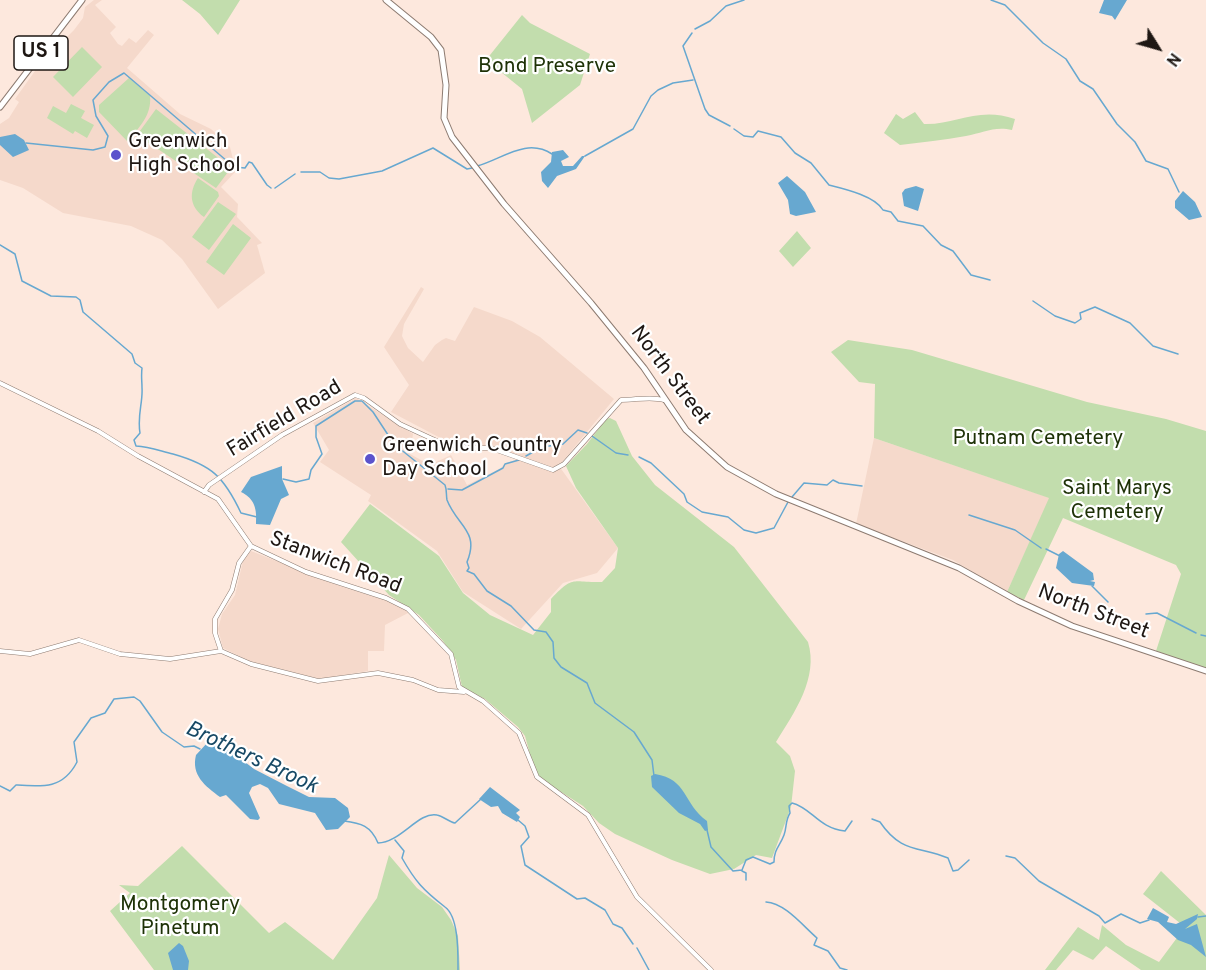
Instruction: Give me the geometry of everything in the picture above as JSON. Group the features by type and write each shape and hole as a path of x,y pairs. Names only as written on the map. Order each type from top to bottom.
{"main road":[{"name":"US 1","path":"0,106 81,0"},
{"name":"North Street","path":"386,0 437,43 445,69 445,124 475,166 504,204 578,287 644,368 664,400 692,436 727,467 746,480 959,568 1018,601 1072,626 1206,670"}],"street":[{"name":"Stanwich Road","path":"0,383 102,433 222,503 251,546 306,572 383,597 408,609 451,654 455,682"},
{"name":"Fairfield Road","path":"204,492 214,481 282,435 356,395 364,398 400,424 439,442 469,448 491,448 553,470 564,464 621,400 636,401 653,397 664,400"},
{"path":"221,651 215,633 215,619 232,590 239,563 251,546"},
{"path":"0,651 30,654 80,640 120,654 170,659 221,651 251,664 315,681 378,673 449,691 464,692 483,701 519,733 537,777 586,813 600,832 637,897 711,970"},
{"path":"449,691 455,682 464,692"}],"shaded area":[{"name":"Greenwich High School","path":"94,0 102,0 95,5 116,27 110,33 118,44 122,46 129,38 136,43 148,30 154,35 127,68 180,114 211,129 230,147 236,171 221,187 238,204 237,217 262,243 257,245 265,273 218,309 182,259 162,240 131,226 63,213 23,188 0,180 0,124 9,118 19,102 15,99 40,64 74,30 83,18 85,7"},
{"name":"Greenwich Country Day School","path":"421,287 424,289 404,324 402,336 408,348 423,362 435,345 442,340 446,338 455,341 474,307 512,321 540,337 614,399 559,466 618,548 597,573 563,583 521,629 463,592 437,551 368,501 371,495 320,462 329,450 313,423 356,398 413,434 410,454 430,465 451,455 467,485 501,468 504,464 523,457 492,446 448,442 391,412 409,385 384,347"},
{"path":"874,438 1050,498 1007,592 953,560 856,524"},
{"path":"251,551 340,586 394,603 410,612 385,625 384,651 368,651 368,671 320,679 249,661 223,648 218,629 222,614 235,595 243,561"}],"green space":[{"path":"182,0 240,0 218,35 200,14"},
{"name":"Bond Preserve","path":"522,15 530,23 590,54 580,85 532,123 522,89 486,60"},
{"path":"82,47 102,67 73,97 53,77"},
{"path":"129,78 150,96 150,103 144,121 127,141 99,112 99,105"},
{"path":"71,104 85,111 81,118 94,125 87,138 75,131 73,134 47,118 53,106 66,113"},
{"path":"156,109 231,168 216,188 137,135"},
{"path":"915,112 924,124 990,114 1015,119 1012,130 994,129 972,135 900,145 884,133 896,114 903,119"},
{"path":"198,178 218,192 219,196 204,217 195,208 192,199 193,188"},
{"path":"218,202 236,214 209,250 192,237"},
{"path":"233,224 251,238 224,275 206,262"},
{"path":"797,231 811,248 793,267 779,251"},
{"name":"Putnam Cemetery","path":"848,340 912,350 1087,402 1166,419 1206,431 1206,668 1156,651 1181,574 1176,565 1063,518 1024,600 1007,592 1049,498 874,438 875,384 859,382 831,352"},
{"path":"606,419 616,421 632,456 655,485 734,547 808,642 811,655 810,669 803,695 776,742 790,756 795,771 791,807 772,858 756,855 734,869 710,874 672,860 615,834 599,823 583,806 541,779 533,765 525,736 518,727 485,699 462,687 456,660 443,641 419,615 389,595 341,542 370,504 439,556 463,593 490,615 533,635 551,612 551,599 565,586 574,582 602,582 615,568 618,548 576,488 566,466"},
{"name":"Montgomery Pinetum","path":"182,846 269,933 285,922 333,960 377,898 389,855 417,888 442,907 451,920 458,936 460,970 154,970 110,911 130,893 119,885 138,886"},
{"path":"1161,871 1206,915 1206,970 1141,970 1106,946 1093,960 1073,950 1056,970 1045,970 1078,927 1099,940 1102,925 1126,945 1159,962 1185,927 1143,894"}],"water":[{"path":"1104,0 1127,0 1115,20 1112,16 1099,13"},
{"path":"15,134 24,140 29,150 13,157 0,145 0,137"},
{"path":"563,150 569,157 561,161 563,166 573,166 582,156 585,156 576,169 557,176 548,188 542,181 541,172 551,162 552,152"},
{"path":"787,176 805,192 816,212 796,216 790,214 788,200 778,183"},
{"path":"916,186 924,189 918,211 904,206 902,193 905,189"},
{"path":"1183,191 1195,202 1202,217 1189,220 1175,208 1175,201"},
{"path":"282,466 282,479 289,495 281,499 270,525 256,524 254,505 241,492 251,477"},
{"path":"1063,551 1093,573 1094,580 1090,581 1095,582 1094,586 1072,583 1056,568 1059,554"},
{"path":"208,742 232,752 254,769 309,797 335,798 348,808 350,817 338,829 326,830 315,813 279,804 268,788 260,784 252,787 249,793 260,818 250,819 226,795 220,797 209,789 197,774 196,755"},
{"path":"655,774 674,781 680,787 693,807 707,821 708,830 705,831 700,824 679,813 652,787 651,776"},
{"path":"490,787 520,810 516,813 520,817 517,822 502,813 498,806 491,807 479,799"},
{"path":"1153,908 1169,917 1167,922 1176,924 1198,914 1197,919 1185,929 1197,924 1206,957 1191,945 1178,940 1158,922 1147,919"},
{"path":"179,943 183,946 189,961 188,970 173,970 168,953"}],"waterway":[{"path":"695,29 710,21 726,6 744,0"},
{"path":"991,0 1005,5 1043,43 1066,59 1080,81 1093,89 1117,124 1135,142 1146,161 1168,169 1179,192"},
{"path":"692,33 683,46 705,109 709,115 730,126"},
{"path":"26,143 93,150 105,147 108,136 96,116 93,100 109,82 124,73 234,167 245,168 249,162 252,163 271,188"},
{"path":"585,156 633,129 651,96 658,90 673,83 693,80"},
{"path":"734,129 744,136 753,137 758,131 781,137 795,153 811,163 829,185 867,197 883,210 891,212 898,221 923,226 941,245 953,251 971,275 990,280"},
{"path":"301,172 320,172 329,178 339,179 382,171 433,148 467,169 472,168"},
{"path":"477,166 523,149 542,149 552,154"},
{"path":"275,188 295,174"},
{"path":"0,245 15,254 22,281 51,296 76,297 80,300 83,312 132,354 135,363 142,368 140,433 134,440 136,446 186,458 207,468 229,490 241,513 257,517"},
{"path":"1033,301 1055,316 1075,323 1081,319 1080,313 1095,307 1130,323 1153,346 1178,354"},
{"path":"283,479 296,482 309,479 311,470 322,454 316,437 316,426 355,401 362,401 373,412 394,444 445,485 451,509 466,529 471,543 467,571 474,574 487,591 511,606 534,630 546,632 553,642 554,658 561,667 587,683 595,703 634,732 652,760 654,776"},
{"path":"526,456 542,447 563,444 578,430 587,433"},
{"path":"592,436 616,453 628,455"},
{"path":"639,457 651,463 684,494 687,502 702,512 728,517 744,530 756,533 774,528 788,502"},
{"path":"448,489 462,490 503,468 505,464 519,460"},
{"path":"792,497 804,483 827,485 833,480 862,486"},
{"path":"969,515 1015,530 1041,548"},
{"path":"1046,549 1060,556"},
{"path":"1092,586 1108,602"},
{"path":"1146,614 1157,613 1196,633"},
{"path":"1201,635 1206,636"},
{"name":"Brothers Brook","path":"0,786 10,791 16,785 43,786 59,782 77,762 74,742 91,718 105,713 114,699 134,697 140,701 162,732 184,747 194,746 200,749"},
{"path":"344,821 365,826 378,843 386,842 430,815 437,815 455,823 481,799"},
{"path":"742,870 746,860 753,857 770,864 774,862 776,851 785,832 790,813 789,806 792,803 836,829 845,831 852,821"},
{"path":"872,819 880,822 895,839 903,844 948,858 953,871 958,870 969,860"},
{"path":"518,820 525,826 529,837 521,846 525,865 577,899 585,898 605,910 613,924 622,928 633,944"},
{"path":"707,830 711,847 733,871 742,870"},
{"name":"Brothers Brook","path":"395,840 404,851 402,858 416,879 450,912 457,936 458,970"},
{"path":"1006,856 1015,858 1039,881 1099,916 1105,923 1121,914 1140,923 1149,920"},
{"path":"742,871 746,873 746,880"},
{"path":"766,902 780,906 793,916 817,938 814,945 828,951 840,968 847,970"},
{"path":"1198,917 1206,916"},
{"path":"637,948 649,970"}],"place":[{"name":"Greenwich High School","path":"116,155"},
{"name":"Greenwich Country Day School","path":"370,459"}],"park label":[{"name":"Saint Marys Cemetery","path":"1117,502"}]}
